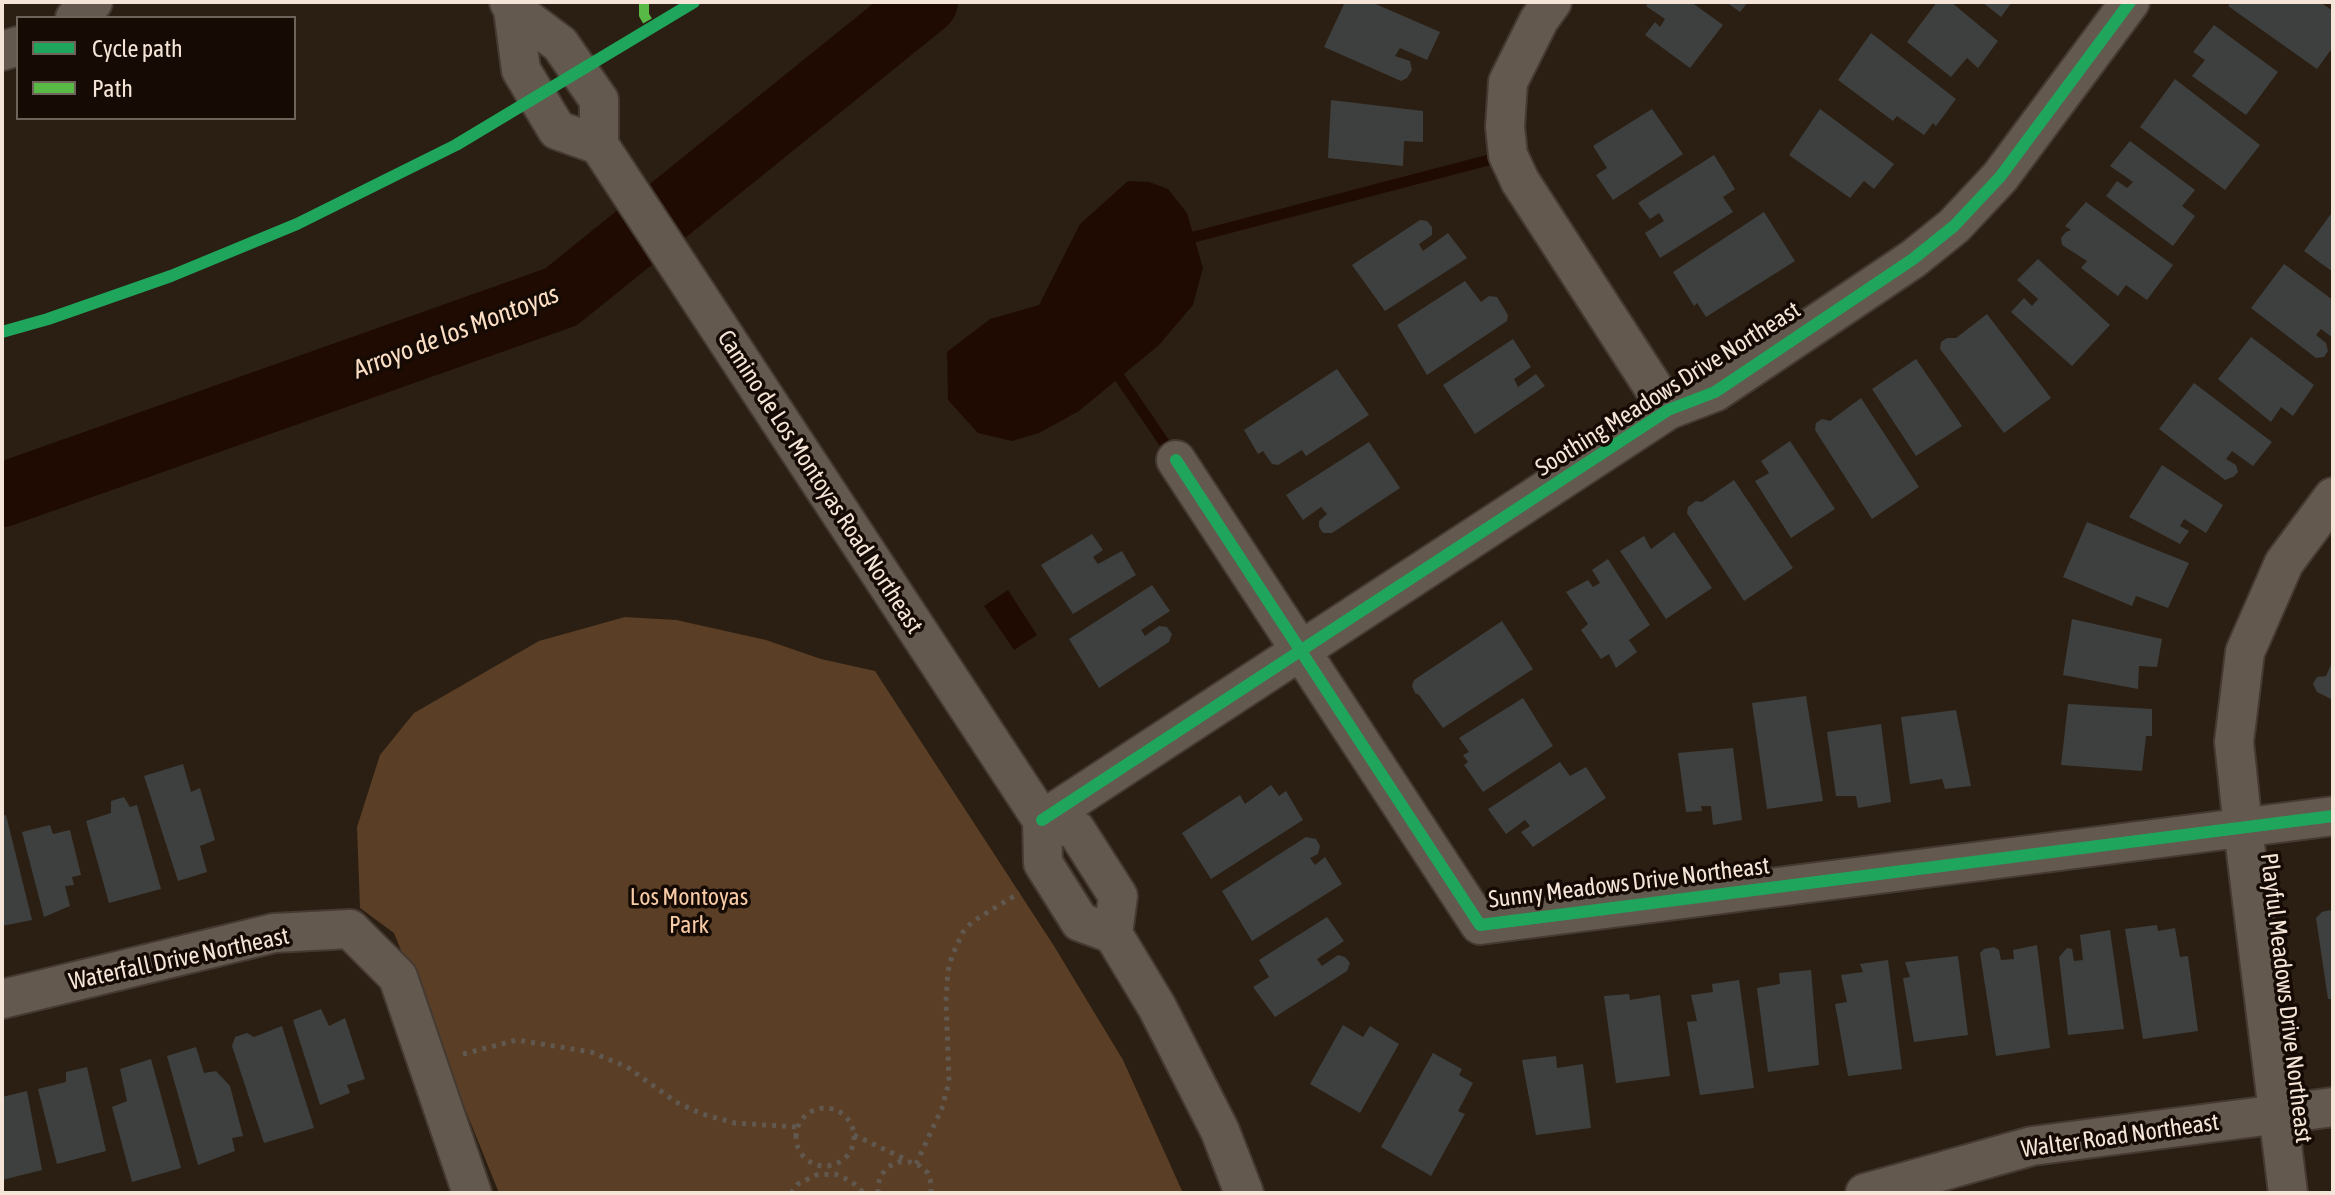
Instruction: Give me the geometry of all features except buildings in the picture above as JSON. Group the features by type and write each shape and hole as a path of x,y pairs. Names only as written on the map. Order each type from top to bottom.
{"street":[{"path":"77,16 93,2"},
{"path":"1552,2 1539,20 1508,82 1505,127 1508,155 1520,181 1668,410"},
{"name":"Soothing Meadows Drive Northeast","path":"1042,820 1668,410 1715,392 1913,259 1954,226 2000,177 2130,2"},
{"name":"Camino de Los Montoyas Road Northeast","path":"511,5 521,70 557,130 606,155 1042,820"},
{"name":"Sunny Meadows Drive Northeast","path":"1176,460 1480,925 2333,816"},
{"name":"Playful Meadows Drive Northeast","path":"2288,1193 2234,742 2245,652 2284,563 2333,497"},
{"path":"1113,934 1080,922 1049,874 1043,863 1042,820 1076,830 1118,896 1113,934 1157,1007 1220,1131 1244,1193"},
{"name":"Waterfall Drive Northeast","path":"2,999 274,933 350,929 398,977 472,1193"},
{"name":"Walter Road Northeast","path":"1865,1193 2032,1146 2333,1107"}],"path":[{"path":"913,1163 942,1108 949,1082 946,986 957,944 972,922 1049,874"},
{"path":"428,1064 517,1040 591,1052 627,1067 676,1102 702,1114 735,1123 798,1127"},
{"path":"827,1108 845,1116 854,1135 852,1148 845,1158 823,1166 811,1163 802,1155 796,1133 800,1122 808,1114 827,1108"},
{"path":"854,1135 928,1173 931,1193"},
{"path":"878,1193 881,1175 888,1167 898,1162 913,1163"},
{"path":"823,1166 823,1175"},
{"path":"791,1193 798,1184 816,1175 835,1174 851,1181 864,1193"}],"green space":[{"name":"Los Montoyas Park","path":"625,617 676,620 766,640 821,659 875,671 1054,946 1123,1060 1183,1193 499,1193 394,933 360,908 357,827 380,755 414,713 539,641"}],"shaded area":[{"path":"1128,181 1149,182 1168,189 1187,213 1203,268 1193,305 1159,345 1079,411 1039,433 1012,441 978,433 948,400 947,352 990,319 1039,305 1080,224"},
{"path":"1008,590 1037,635 1014,650 984,606"}],"waterway":[{"name":"Arroyo de los Montoyas","path":"2,495 561,297 926,2"},
{"path":"1194,237 1504,156"},
{"path":"1120,378 1174,457"}],"marked path":[{"path":"644,2 644,15 652,29"}],"cycle path":[{"path":"2,332 171,276 297,224 456,145 694,2"},
{"path":"1042,820 1668,410 1715,392 1913,259 1954,226 2000,177 2130,2"},
{"path":"1176,460 1480,925 2333,816"}]}
